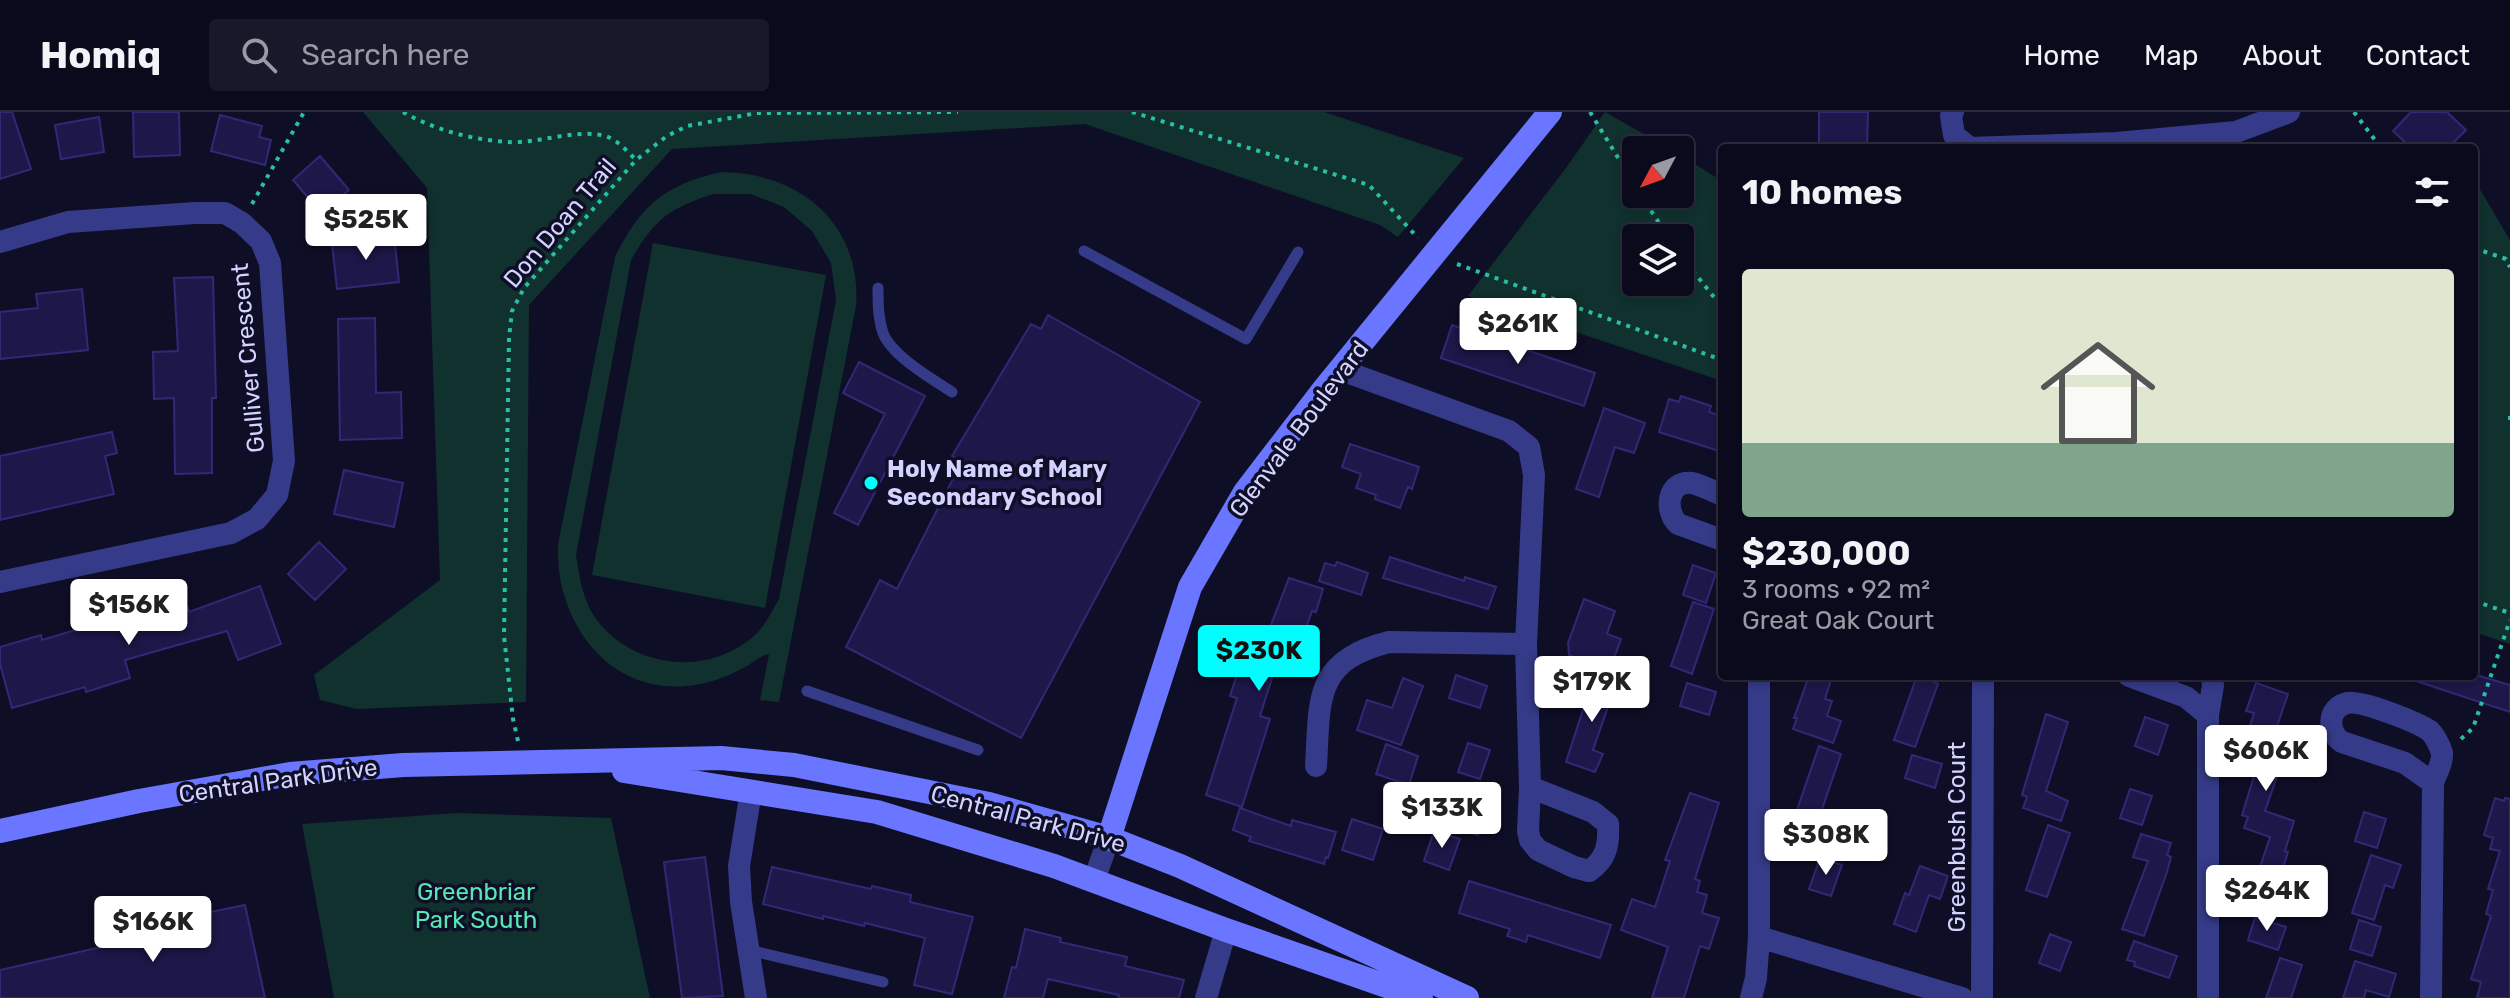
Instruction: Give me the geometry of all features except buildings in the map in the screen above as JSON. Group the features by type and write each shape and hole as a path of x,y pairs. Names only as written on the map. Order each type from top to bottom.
{"street":[{"name":"Glenvale Boulevard","path":"1094,880 1190,587 1245,492 1550,112"},
{"path":"1953,112 1954,135 1965,144"},
{"path":"2088,144 2236,132 2289,112"},
{"path":"0,242 68,222 225,213 242,223"},
{"name":"Gulliver Crescent","path":"0,582 231,533 257,519 277,495 284,461 270,263 261,241 242,223"},
{"path":"1341,370 1509,431 1529,447 1534,475 1526,644 1530,787"},
{"path":"1718,493 1691,483 1684,484 1672,492 1668,505 1678,524 1718,539"},
{"path":"1316,766 1320,698 1328,678 1344,660 1367,647 1389,642 1526,644"},
{"path":"1751,998 1759,937 1759,680"},
{"name":"Greenbush Court","path":"1982,998 1983,680"},
{"path":"2140,680 2186,697 2208,715"},
{"path":"2208,998 2208,715 2212,680"},
{"path":"2431,998 2433,783 2442,756 2431,732 2412,722 2357,703 2338,707 2331,719 2333,732 2342,742 2405,763 2433,783"},
{"name":"Central Park Drive","path":"0,831 139,801 290,774 403,765 559,760 721,758 794,765 989,804 1109,838 1180,866 1467,998"},
{"name":"Central Park Drive","path":"559,760 877,812 1038,860 1421,998"},
{"path":"751,791 739,866 756,998"},
{"path":"1206,998 1226,930"},
{"path":"1759,937 1962,998"}],"lane":[{"path":"1084,251 1246,339 1298,252"},
{"path":"878,288 884,337 902,357 952,392"},
{"path":"807,691 978,750"},
{"path":"748,950 883,982"}],"path":[{"path":"242,223 304,112"},
{"path":"403,112 420,122 458,135 511,143 585,135 607,137 636,160"},
{"name":"Don Doan Trail","path":"517,739 504,624 509,338 512,311 524,288 636,160 667,136 687,126 723,117 800,112 958,112"},
{"path":"1590,112 1622,164"},
{"path":"2354,112 2378,144"},
{"path":"2478,249 2506,259 2510,267"},
{"path":"1694,272 1718,302"},
{"path":"2478,602 2510,613"},
{"path":"2442,756 2473,728 2510,620"}],"green space":[{"path":"363,112 1324,112 1464,158 1398,237 1380,225 1085,124 672,149 529,305 526,702 357,709 320,700 314,675 440,580 427,188"},
{"path":"1605,112 1647,136 1622,136 1622,208 1694,208 1694,164 1718,179 1718,380 1468,296"},
{"path":"722,172 750,175 777,182 800,193 837,228 849,251 855,277 856,306 779,702 760,700 769,654 729,675 695,685 665,686 637,680 614,667 594,649 578,627 566,602 560,574 558,545 615,257 634,224 656,200 702,177","holes":["713,194 750,194 784,207 812,231 831,263 836,300 779,599 759,631 741,646 721,656 700,661 656,659 617,640 600,624 586,600 576,555 631,260 648,234 674,211"]},
{"path":"2478,186 2510,240 2510,644 2478,633"},
{"path":"653,243 826,275 765,608 592,575"},
{"name":"Greenbriar Park South","path":"457,813 611,818 650,998 334,998 302,824"}],"place":[{"name":"Holy Name of Mary Secondary School","path":"871,483"}]}
